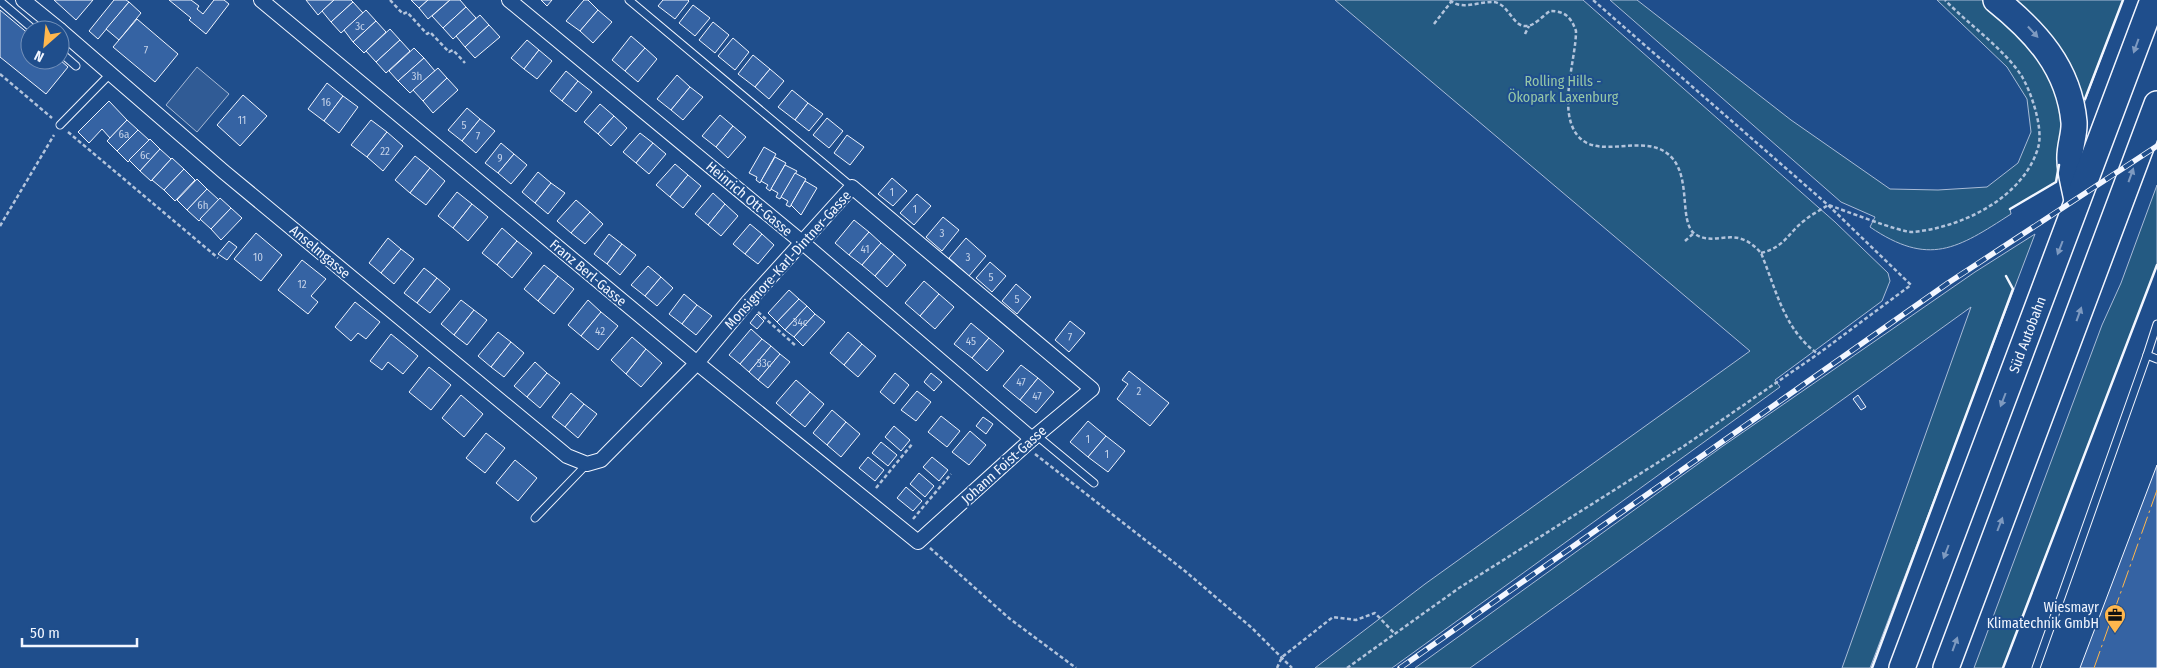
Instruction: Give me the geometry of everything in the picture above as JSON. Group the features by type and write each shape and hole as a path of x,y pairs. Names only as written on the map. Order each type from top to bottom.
{"highway":[{"path":"1996,0 2032,30 2046,48 2066,85 2074,124 2070,160 2077,202"},
{"name":"Süd Autobahn","path":"1902,668 2153,0"},
{"path":"1946,668 2157,104"}],"street":[{"name":"Anselmgasse","path":"24,0 46,20"},
{"name":"Franz Berl-Gasse","path":"260,0 697,363 918,542"},
{"name":"Heinrich Ott-Gasse","path":"509,0 803,243 1031,440"},
{"name":"Anselmgasse","path":"70,40 112,73 224,172 514,414 566,456 587,464"},
{"name":"Monsignore-Karl-Dintner-Gasse","path":"587,464 601,460 697,363 747,303 852,187 1092,389"},
{"name":"Johann Foist-Gasse","path":"918,542 1031,440 1092,389"}],"lane":[{"path":"629,0 852,187"},
{"path":"0,2 22,20"},
{"path":"70,61 76,66"},
{"path":"60,125 112,73"},
{"path":"2036,668 2157,324"},
{"path":"2146,355 2157,359"},
{"path":"1031,440 1094,483"},
{"path":"535,518 587,464"}],"path":[{"path":"390,0 403,14 407,12 427,34 430,32 449,52 453,50 465,63"},
{"path":"1346,668 1467,583 1684,446 1818,354 1911,285 1828,205 1593,0"},
{"path":"1761,253 1774,250 1805,219 1828,205 1909,232 1942,226 1967,217 2010,192 2026,174 2039,146 2037,112 2021,75 1990,42 1945,0"},
{"path":"1434,24 1450,1 1456,5 1494,2 1503,5 1517,22 1529,26"},
{"path":"1525,34 1529,26 1550,12 1566,14 1573,21 1576,42 1569,102 1570,117 1573,128 1578,136 1590,144 1604,146 1645,145 1660,148 1673,158 1682,172 1688,225 1694,234 1704,238 1740,238 1748,241 1761,253 1788,321 1806,346 1818,354"},
{"path":"0,74 218,258"},
{"path":"0,226 60,125"},
{"path":"1685,241 1694,234"},
{"path":"747,303 796,346"},
{"path":"1031,440 1252,628 1292,668"},
{"path":"866,500 913,443"},
{"path":"901,529 917,516 951,474"},
{"path":"918,542 930,548 1010,619 1076,668"},
{"path":"1277,668 1282,657 1333,617 1356,620 1375,613 1395,634"}],"green space":[{"name":"Rolling Hills - Ökopark Laxenburg","path":"1335,0 1583,0 1835,222 1888,273 1890,281 1882,301 1775,380 1780,387 1392,668 1315,668 1425,584 1750,351"},
{"path":"1610,0 1637,0 1791,120 1890,189 1938,190 1987,187 2018,163 2031,132 2027,99 2007,67 1937,0 1984,0 2022,32 2056,84 2065,135 2056,182 2010,209 2011,214 1958,244 1942,249 1926,250 1909,247 1870,227 1875,217 1841,202"},
{"path":"2010,0 2123,0 2079,117"},
{"path":"2157,185 2157,265 2003,668 1974,668 2102,325 2121,283"},
{"path":"2035,234 1870,668 1842,668 1971,307 1470,668 1415,668 1723,446 1975,272"}],"shaded area":[{"path":"197,67 229,94 197,132 166,105"}],"building":[{"path":"54,0 93,0 76,20"},
{"path":"114,0 126,0 129,2 98,39 89,31"},
{"path":"169,0 191,0 199,6 197,9 203,14 214,0 224,0 229,4 206,34 189,20 191,18"},
{"path":"306,0 334,0 318,15"},
{"path":"334,0 351,0 353,2 331,22 322,11"},
{"path":"411,0 428,0 419,8"},
{"path":"428,0 450,0 428,19 419,8"},
{"path":"450,0 460,0 466,7 443,28 432,16"},
{"path":"541,0 552,0 547,6"},
{"path":"584,0 588,0 598,10 580,31 566,21"},
{"path":"663,0 689,1 675,19 658,6"},
{"path":"129,2 141,13 119,40 106,29"},
{"path":"353,2 363,13 341,33 331,22"},
{"path":"693,5 710,18 695,36 679,23"},
{"path":"466,7 476,18 453,39 443,28"},
{"path":"0,10 20,27 20,70 66,70 46,94 0,57"},
{"path":"366,10 376,21 353,42 344,30"},
{"path":"598,10 612,22 593,43 580,31"},
{"path":"480,15 489,25 465,47 456,36"},
{"path":"137,19 178,54 155,82 113,47"},
{"path":"376,21 386,32 364,53 353,42"},
{"path":"713,22 729,35 715,53 699,40"},
{"path":"489,25 500,37 475,58 465,47"},
{"path":"390,29 400,40 376,62 366,51"},
{"path":"631,36 645,48 625,71 612,60"},
{"path":"733,38 749,52 735,70 718,56"},
{"path":"400,40 410,51 386,73 376,62"},
{"path":"527,40 539,50 524,69 511,58"},
{"path":"414,48 424,58 398,81 389,71"},
{"path":"645,48 657,59 638,82 625,71"},
{"path":"539,50 552,61 537,79 524,69"},
{"path":"753,55 770,69 755,87 738,74"},
{"path":"424,58 435,71 410,93 398,81"},
{"path":"438,68 447,78 423,101 413,90"},
{"path":"770,69 784,81 769,99 755,87"},
{"path":"566,71 578,81 562,101 550,91"},
{"path":"677,75 690,87 671,110 657,99"},
{"path":"447,78 458,90 433,113 423,101"},
{"path":"578,81 592,92 576,112 562,101"},
{"path":"327,83 343,96 324,121 308,109"},
{"path":"690,87 703,97 683,120 671,110"},
{"path":"792,90 808,103 795,120 778,107"},
{"path":"243,95 267,116 240,146 217,125"},
{"path":"343,96 358,107 339,133 324,121"},
{"path":"109,101 127,120 110,138 102,129 89,143 78,132"},
{"path":"808,103 823,114 809,131 795,120"},
{"path":"600,104 614,116 598,134 584,122"},
{"path":"467,108 480,119 462,141 448,130"},
{"path":"720,115 733,126 716,147 702,136"},
{"path":"614,116 627,128 611,146 598,134"},
{"path":"827,118 843,131 829,148 813,135"},
{"path":"480,119 495,131 476,153 462,141"},
{"path":"127,120 138,130 117,151 107,141"},
{"path":"371,120 387,132 367,157 351,145"},
{"path":"733,126 746,137 728,158 716,147"},
{"path":"138,130 149,140 128,162 117,151"},
{"path":"387,132 403,146 383,171 367,157"},
{"path":"640,133 653,143 636,163 623,152"},
{"path":"847,135 864,147 850,165 834,153"},
{"path":"150,139 160,149 140,171 129,160"},
{"path":"501,143 514,154 498,173 485,163"},
{"path":"653,143 666,154 649,174 636,163"},
{"path":"764,147 776,154 760,183 756,180 757,177 749,173"},
{"path":"160,149 171,159 151,181 140,171"},
{"path":"514,154 527,165 511,184 498,173"},
{"path":"415,156 430,168 410,193 395,180"},
{"path":"775,157 786,163 770,191 766,188 768,185 761,181"},
{"path":"172,158 184,169 164,190 152,180"},
{"path":"675,164 688,175 670,197 656,185"},
{"path":"785,165 797,171 780,199 776,197 778,193 771,189"},
{"path":"430,168 445,181 426,205 410,193"},
{"path":"184,169 195,180 175,201 164,190"},
{"path":"538,172 551,183 535,203 522,192"},
{"path":"795,173 806,179 790,207 786,205 788,201 781,197"},
{"path":"688,175 701,186 683,208 670,197"},
{"path":"892,178 907,191 893,206 878,194"},
{"path":"197,179 207,189 187,210 177,200"},
{"path":"805,181 817,188 801,215 791,205"},
{"path":"551,183 565,193 548,214 535,203"},
{"path":"207,189 219,200 199,221 187,210"},
{"path":"457,192 472,204 453,228 438,216"},
{"path":"713,193 725,204 708,225 695,214"},
{"path":"917,194 931,206 914,225 900,213"},
{"path":"220,198 231,208 211,229 200,219"},
{"path":"576,200 590,212 571,233 557,221"},
{"path":"472,204 488,217 468,241 453,228"},
{"path":"725,204 738,216 721,236 708,225"},
{"path":"231,208 242,218 221,240 211,229"},
{"path":"590,212 603,224 585,244 571,233"},
{"path":"943,217 959,230 942,251 926,237"},
{"path":"854,220 869,232 849,255 835,243"},
{"path":"750,224 762,234 745,254 733,244"},
{"path":"502,228 517,241 497,265 482,253"},
{"path":"869,232 881,243 862,265 849,255"},
{"path":"256,233 282,255 261,281 234,259"},
{"path":"609,234 622,244 607,264 594,254"},
{"path":"762,234 774,245 758,264 745,254"},
{"path":"388,238 401,249 381,273 369,263"},
{"path":"966,238 986,256 969,276 949,258"},
{"path":"229,241 237,247 227,260 218,254"},
{"path":"517,241 532,253 512,278 497,265"},
{"path":"881,243 894,254 875,276 862,265"},
{"path":"622,244 636,255 620,275 607,264"},
{"path":"401,249 414,259 394,284 381,273"},
{"path":"894,254 906,265 887,287 875,276"},
{"path":"302,260 326,279 311,296 318,302 308,314 278,290"},
{"path":"990,262 1006,276 992,292 976,278"},
{"path":"544,265 558,276 538,301 524,289"},
{"path":"648,266 661,277 645,296 631,285"},
{"path":"424,268 437,278 417,303 404,293"},
{"path":"558,276 574,289 554,314 538,301"},
{"path":"661,277 673,288 657,306 645,296"},
{"path":"437,278 450,289 430,313 417,303"},
{"path":"924,281 939,294 920,316 905,303"},
{"path":"1016,284 1031,297 1017,314 1002,301"},
{"path":"789,290 799,299 777,322 768,313"},
{"path":"684,294 697,305 682,324 669,314"},
{"path":"939,294 954,307 935,329 920,316"},
{"path":"799,299 807,306 785,330 777,322"},
{"path":"461,300 474,310 454,335 441,324"},
{"path":"588,300 601,312 581,336 568,325"},
{"path":"355,302 380,322 366,339 358,333 351,341 335,327"},
{"path":"697,305 712,316 696,335 682,324"},
{"path":"807,306 815,314 794,337 785,330"},
{"path":"474,310 487,320 467,345 454,335"},
{"path":"601,312 618,326 598,350 581,336"},
{"path":"757,314 764,321 757,329 750,323"},
{"path":"815,314 825,322 803,346 794,337"},
{"path":"1070,321 1085,333 1069,352 1055,340"},
{"path":"971,323 989,338 972,358 954,344"},
{"path":"751,329 762,339 740,364 729,355"},
{"path":"498,332 511,342 491,367 478,356"},
{"path":"848,332 862,344 844,365 830,353"},
{"path":"391,334 418,356 403,374 388,362 382,370 370,361"},
{"path":"632,337 646,349 626,374 611,360"},
{"path":"989,338 1004,351 987,371 972,358"},
{"path":"762,339 771,346 749,372 740,364"},
{"path":"511,342 524,353 504,377 491,367"},
{"path":"862,344 876,356 858,377 844,365"},
{"path":"771,346 780,354 758,380 749,372"},
{"path":"646,349 662,363 641,387 626,374"},
{"path":"780,354 790,362 768,388 758,380"},
{"path":"535,362 547,373 527,397 514,386"},
{"path":"1021,365 1038,378 1020,400 1003,386"},
{"path":"429,367 451,385 431,410 409,392"},
{"path":"1129,371 1169,403 1150,426 1117,399 1128,384 1122,380"},
{"path":"547,373 560,383 540,408 527,397"},
{"path":"895,373 909,385 894,404 880,392"},
{"path":"931,373 942,382 934,391 924,382"},
{"path":"1038,378 1054,392 1036,413 1020,400"},
{"path":"796,380 810,392 790,415 776,403"},
{"path":"917,391 931,402 916,421 901,410"},
{"path":"810,392 824,404 805,427 790,415"},
{"path":"571,393 584,404 565,427 552,417"},
{"path":"461,395 483,414 464,437 442,418"},
{"path":"1858,395 1866,407 1861,410 1853,399"},
{"path":"584,404 597,414 578,438 565,427"},
{"path":"832,410 846,422 827,445 813,433"},
{"path":"941,416 960,431 947,447 928,432"},
{"path":"983,417 993,424 986,434 976,426"},
{"path":"1088,421 1106,436 1088,457 1070,442"},
{"path":"846,422 860,434 841,457 827,445"},
{"path":"894,426 910,440 901,451 885,437"},
{"path":"970,431 986,445 969,465 952,452"},
{"path":"486,433 505,448 485,473 466,458"},
{"path":"1106,436 1125,451 1108,472 1088,457"},
{"path":"881,442 897,455 888,466 872,453"},
{"path":"868,457 884,470 875,481 859,468"},
{"path":"932,457 948,470 939,481 923,467"},
{"path":"515,460 537,478 518,501 496,483"},
{"path":"2157,465 2157,668 2080,668"},
{"path":"919,473 934,486 925,497 910,484"},
{"path":"906,487 922,501 913,511 897,498"}],"railway":[{"path":"1400,668 1948,283 2157,146"}],"wall":[{"path":"2085,99 2123,0"},
{"path":"2010,209 2056,182 2059,165"},
{"path":"2003,668 2157,265"},
{"path":"1872,668 2013,289 2006,276"}],"power":[{"path":"2094,668 2157,490"}],"place":[{"name":"Wiesmayr Klimatechnik GmbH","path":"2115,634"}]}
